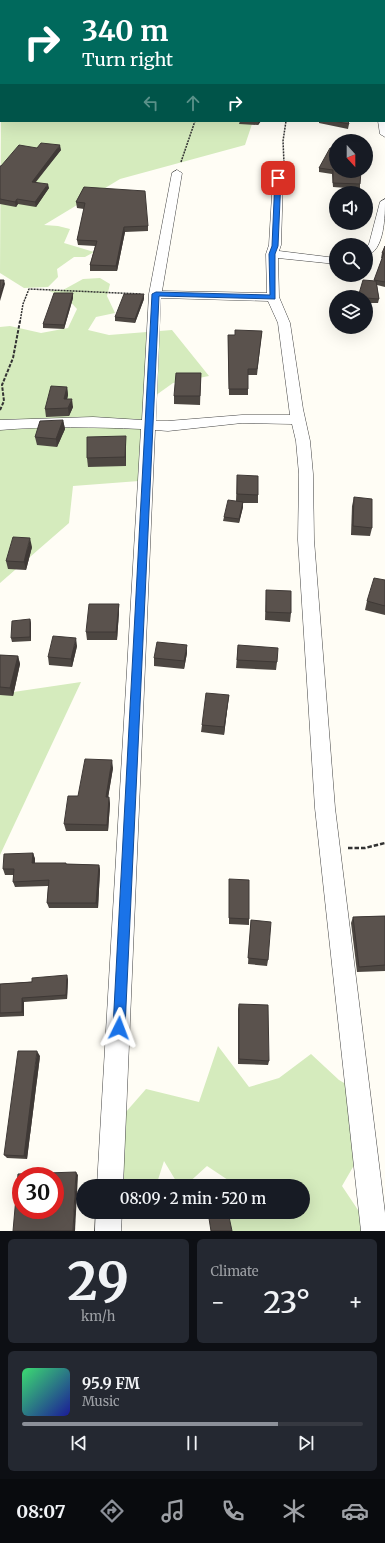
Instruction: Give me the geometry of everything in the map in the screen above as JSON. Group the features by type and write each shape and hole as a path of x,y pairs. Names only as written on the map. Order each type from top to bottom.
{"street":[{"path":"383,122 385,134"},
{"path":"110,1179 156,294 177,173"},
{"path":"278,178 275,246 272,254 273,297 284,323 298,420 303,441 306,474 306,540 325,808 374,1231"},
{"path":"373,246 385,202"},
{"path":"272,254 329,260"},
{"path":"156,294 273,297"},
{"path":"0,425 93,422 168,426 242,419 298,420"},
{"path":"108,1231 109,1219"}],"path":[{"path":"177,173 195,122"},
{"path":"278,178 284,163 283,141 286,122"},
{"path":"0,410 4,401 2,385 13,358 23,304 29,289 156,294"},
{"path":"330,848 365,848 385,843"}],"green space":[{"path":"1,122 253,122 245,145 120,179 44,225 70,229 64,243 94,252 85,257 74,257 57,269 58,277 48,287 24,288 0,273"},
{"path":"100,278 110,284 107,296 115,313 96,317 88,330 109,335 172,330 209,376 173,383 145,403 139,481 73,486 69,523 0,583 0,327 10,326 41,333 68,328 77,309 67,298 49,291 63,290 83,279"},
{"path":"81,682 0,855 0,694"},
{"path":"218,1046 249,1087 279,1078 311,1054 339,1080 368,1097 372,1134 342,1186 372,1231 227,1231 228,1219 310,1219 310,1179 226,1179 207,1166 193,1179 175,1179 164,1161 158,1179 123,1179 121,1151 125,1113 146,1089 199,1102"}],"building":[{"path":"41,143 60,145 32,182 48,184 35,202 17,199 15,202 0,199 0,166 19,145 37,148"},
{"path":"329,150 329,169 319,168"},
{"path":"333,178 360,178 360,184 333,183"},
{"path":"84,187 145,191 148,226 124,227 116,266 90,265 97,241 77,240 85,203 76,202"},
{"path":"385,246 385,282 374,280 384,253 382,253"},
{"path":"0,280 4,280 0,294"},
{"path":"376,281 379,299 373,299 373,290 360,290 362,282"},
{"path":"54,293 73,293 64,325 43,324"},
{"path":"124,294 144,294 135,319 115,317"},
{"path":"235,330 262,331 257,369 248,369 248,389 229,389 228,335 235,335"},
{"path":"176,373 201,373 200,396 174,396"},
{"path":"51,386 67,387 64,399 72,399 68,408 45,409"},
{"path":"63,420 56,439 35,437 40,421"},
{"path":"126,436 125,457 87,458 87,437"},
{"path":"237,475 258,476 258,495 237,494"},
{"path":"354,497 372,499 372,528 353,526"},
{"path":"228,500 243,502 239,519 224,517"},
{"path":"13,537 30,538 24,562 6,561"},
{"path":"374,578 385,580 385,606 367,601"},
{"path":"266,590 291,591 291,613 266,612"},
{"path":"89,604 119,604 116,632 86,632"},
{"path":"30,619 30,637 11,638 12,621"},
{"path":"53,636 76,638 71,659 48,657"},
{"path":"157,642 187,645 184,661 154,658"},
{"path":"238,645 278,648 277,662 237,660"},
{"path":"0,655 18,656 10,688 0,687"},
{"path":"206,693 229,695 224,727 202,725"},
{"path":"85,759 112,760 106,797 109,797 107,825 64,824 68,796 78,796"},
{"path":"33,853 32,863 99,865 96,903 47,903 49,880 13,882 14,869 3,869 4,854"},
{"path":"229,879 249,880 249,919 229,918"},
{"path":"385,916 385,965 359,967 353,917"},
{"path":"251,920 271,922 268,960 248,958"},
{"path":"67,975 66,995 22,998 22,1012 0,1013 0,984 32,982 32,978"},
{"path":"239,1004 268,1005 269,1061 239,1059"},
{"path":"18,1051 37,1051 24,1156 4,1155"},
{"path":"64,1172 76,1172 73,1231 13,1231 14,1219 64,1219"},
{"path":"209,1219 229,1219 232,1231 211,1231"}],"route":[{"path":"119,1028 156,294 273,297 272,254 275,246 278,178"}]}
